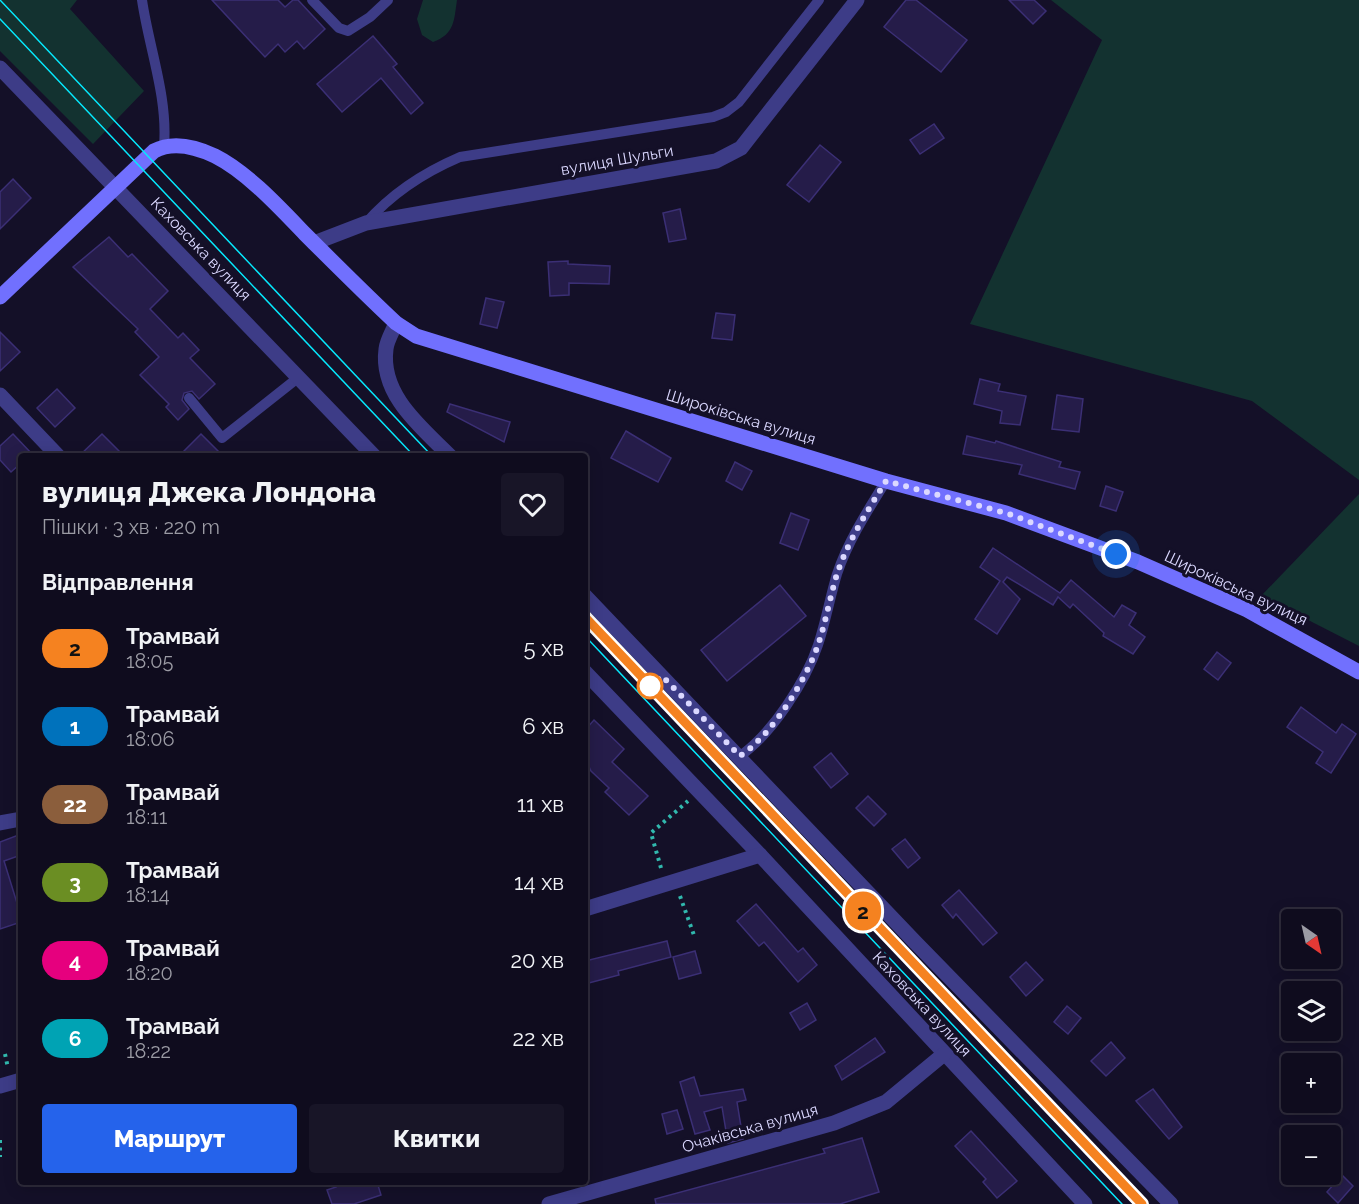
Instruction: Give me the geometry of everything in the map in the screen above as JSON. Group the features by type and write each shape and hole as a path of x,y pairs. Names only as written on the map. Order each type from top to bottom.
{"main road":[{"name":"Широківська вулиця","path":"159,149 190,147 217,157 275,203 396,323 416,336 886,481 1006,513 1138,562 1247,610 1359,672"},
{"path":"0,297 115,185 159,149"}],"street":[{"name":"вулиця Шульги","path":"314,243 366,224 716,161 741,148 857,0"},
{"name":"Каховська вулиця","path":"0,68 371,453"},
{"path":"396,323 386,348 388,378 403,408 447,453"},
{"path":"0,395 55,453"},
{"path":"588,599 915,942 1171,1204"},
{"name":"Каховська вулиця","path":"588,675 760,855 1084,1204"},
{"path":"0,823 18,820"},
{"path":"588,908 760,855"},
{"name":"Очаківська вулиця","path":"549,1204 834,1123 886,1102 944,1054"},
{"path":"0,1086 18,1081"}],"lane":[{"path":"142,0 165,128 159,149"},
{"path":"312,0 339,28 348,31 370,17 388,0"},
{"path":"366,224 381,206 399,193 426,174 460,157 713,117 726,112 739,102 819,0"},
{"path":"189,398 222,438 299,377"},
{"path":"740,756 749,749 786,706 804,675 818,646 837,573 858,526 886,481"}],"path":[{"path":"695,938 669,882 651,833 699,790"},
{"path":"0,1140 0,1156"}],"green space":[{"path":"0,0 77,0 70,9 144,91 93,144 0,51"},
{"path":"423,0 457,0 452,26 446,35 433,42 422,35 417,19"},
{"path":"1051,0 1359,0 1359,480 1252,401 970,324 1102,40"},
{"path":"1359,494 1359,646 1261,596"}],"building":[{"path":"212,0 278,0 285,7 293,0 298,0 325,29 304,49 297,41 285,52 278,44 265,57"},
{"path":"906,0 916,0 967,40 941,72 884,27"},
{"path":"1009,0 1034,0 1046,11 1033,24"},
{"path":"373,36 397,64 393,67 423,103 411,114 381,78 342,112 317,84"},
{"path":"934,124 944,138 920,154 910,140"},
{"path":"820,145 841,162 809,202 787,185"},
{"path":"13,179 31,198 0,229 0,192"},
{"path":"680,209 686,239 669,242 663,213"},
{"path":"109,237 128,257 132,254 168,291 150,309 178,338 183,333 199,350 190,358 215,384 199,399 192,391 184,393 182,400 189,409 178,420 166,407 169,404 140,375 159,357 135,332 138,329 73,267"},
{"path":"568,261 568,264 610,266 609,284 569,283 569,295 550,296 548,262"},
{"path":"486,298 504,302 497,328 480,324"},
{"path":"716,313 735,315 732,340 712,338"},
{"path":"0,332 20,352 0,371"},
{"path":"980,379 1000,384 998,391 1026,396 1020,425 1000,423 1002,411 974,404"},
{"path":"57,389 75,408 55,427 37,408"},
{"path":"1057,395 1083,399 1079,432 1052,429"},
{"path":"450,404 510,422 504,442 447,412"},
{"path":"626,431 671,458 658,482 611,458"},
{"path":"13,434 31,453 18,453 18,466 11,472 0,460 0,446"},
{"path":"102,434 121,453 82,453"},
{"path":"201,434 220,453 182,453"},
{"path":"967,436 995,443 996,441 1061,462 1059,467 1080,472 1075,489 1019,474 1022,465 963,454"},
{"path":"735,462 752,471 742,490 726,481"},
{"path":"1106,486 1123,492 1116,511 1100,506"},
{"path":"791,513 809,520 798,550 780,543"},
{"path":"993,548 1060,593 1071,580 1114,617 1122,605 1136,613 1129,625 1145,637 1133,654 1103,636 1104,633 1073,604 1070,608 1058,597 1053,605 1007,577 1003,582 1020,599 997,634 975,619 1000,581 980,567"},
{"path":"780,585 806,616 727,681 701,650"},
{"path":"1217,652 1231,663 1218,680 1204,669"},
{"path":"1301,707 1336,733 1342,724 1356,734 1331,773 1316,763 1323,752 1287,727"},
{"path":"594,720 624,749 612,762 648,796 629,815 605,792 609,788 591,771 588,764 588,727"},
{"path":"831,753 848,774 831,788 814,767"},
{"path":"868,796 886,814 874,826 856,808"},
{"path":"18,835 18,856 4,861 18,903 18,923 0,929 0,842"},
{"path":"905,839 920,858 908,868 892,849"},
{"path":"959,890 997,933 983,945 956,914 953,918 942,905"},
{"path":"756,904 798,952 803,948 817,965 798,982 764,942 759,946 737,921"},
{"path":"667,941 671,957 618,971 619,975 588,983 588,960"},
{"path":"695,951 701,973 679,979 673,957"},
{"path":"1026,962 1043,980 1026,996 1010,977"},
{"path":"807,1003 816,1020 800,1030 790,1013"},
{"path":"1067,1006 1081,1018 1068,1034 1054,1022"},
{"path":"875,1038 885,1052 842,1080 835,1066"},
{"path":"1111,1042 1125,1058 1106,1076 1091,1061"},
{"path":"694,1077 700,1096 743,1089 746,1100 737,1102 743,1139 728,1143 722,1107 704,1112 710,1130 695,1134 680,1082"},
{"path":"1153,1089 1182,1127 1169,1139 1136,1101"},
{"path":"677,1110 683,1129 667,1134 662,1114"},
{"path":"971,1131 1017,1181 997,1198 983,1182 986,1179 955,1146"},
{"path":"862,1138 879,1192 840,1204 656,1204 655,1199 825,1153 823,1149"},
{"path":"1341,1176 1353,1186 1338,1203 1327,1192 1333,1185 1341,1185"},
{"path":"335,1185 378,1185 381,1195 354,1204 332,1204 327,1190 336,1187"}],"tram line":[{"path":"0,0 429,453"},
{"path":"0,19 411,453"},
{"path":"588,620 1142,1204"},
{"name":"2","path":"588,620 1142,1204"},
{"path":"588,639 1122,1204"}],"route":[{"path":"650,686 662,676 740,756 749,749 786,706 804,675 818,646 837,573 858,526 886,481 1006,513 1116,554"}]}
